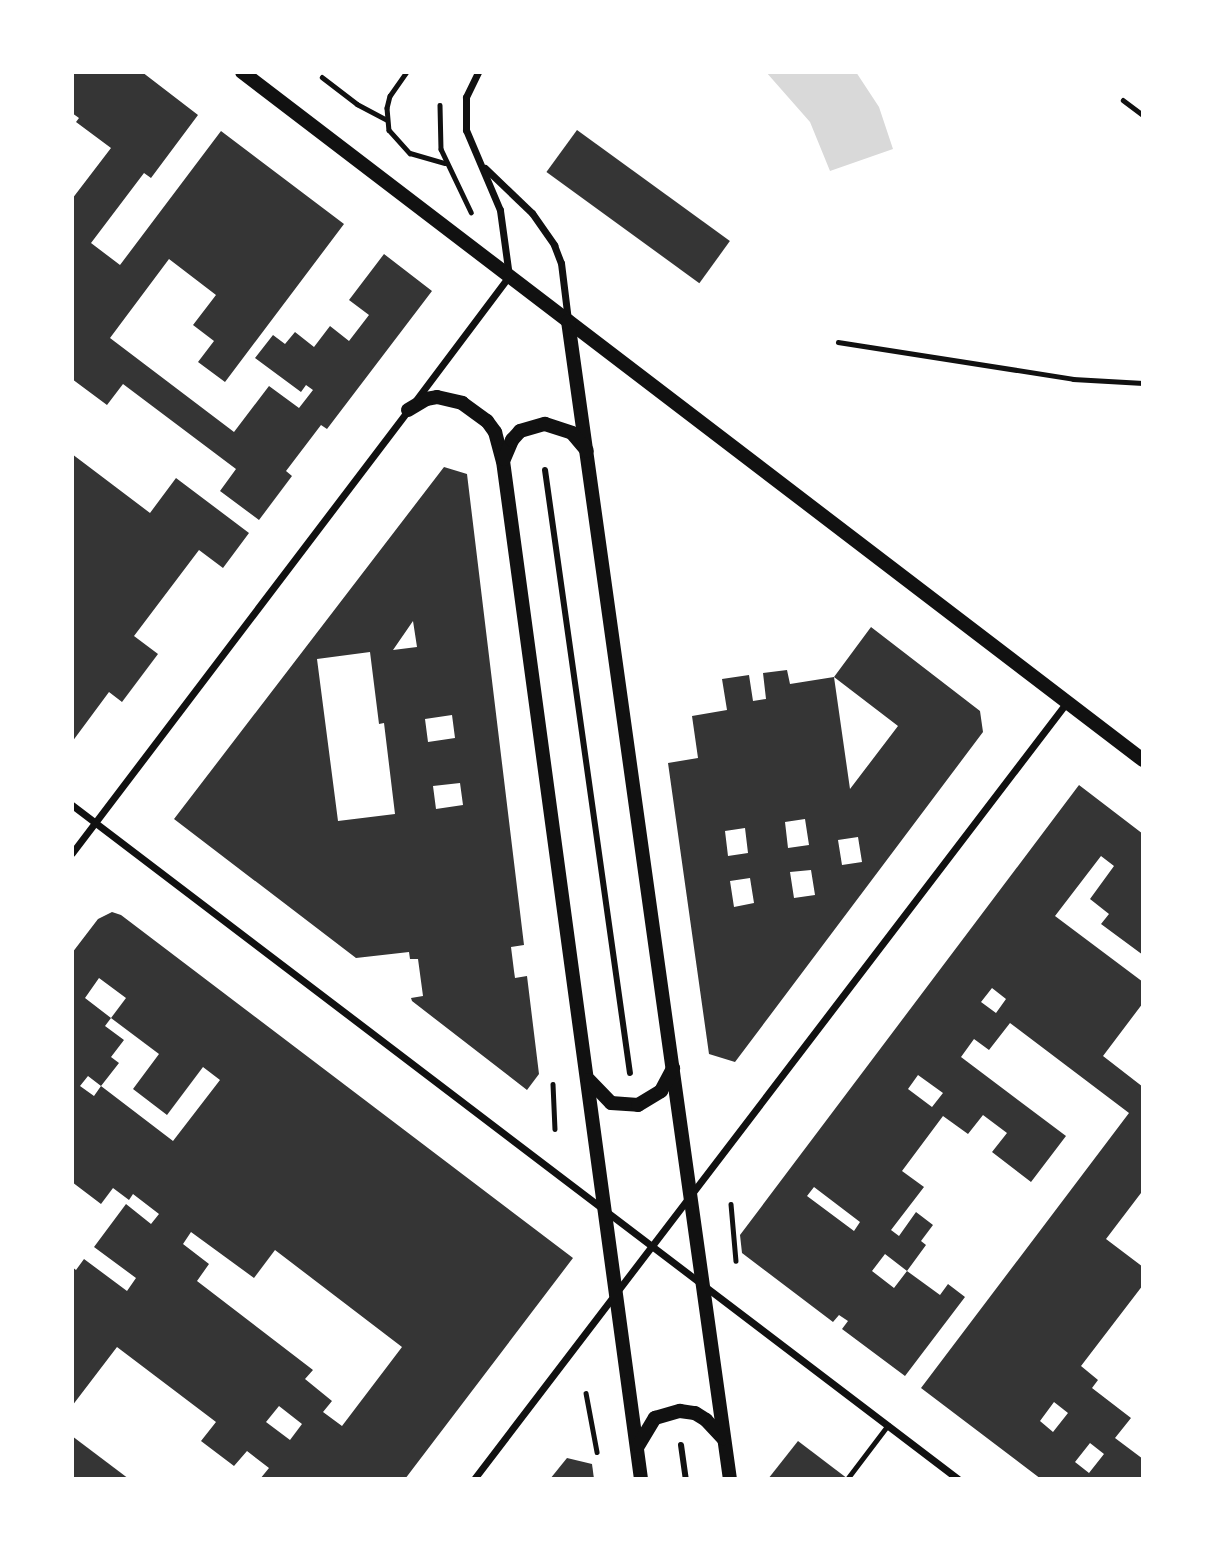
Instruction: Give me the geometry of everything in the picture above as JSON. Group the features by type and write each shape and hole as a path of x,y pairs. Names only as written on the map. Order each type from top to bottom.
{"main road":[{"path":"242,72 1143,760"},
{"path":"568,321 730,1479"},
{"path":"408,410 426,399 437,397 462,403 487,421 495,432 503,461 641,1479"},
{"path":"503,461 506,450 520,431 545,424 572,433 588,452"},
{"path":"588,1079 611,1103 638,1105 661,1091 673,1068"},
{"path":"637,1450 646,1428 655,1418 667,1412 695,1413 724,1439"}],"street":[{"path":"72,853 509,276 500,210 469,138 464,113 466,97 478,72"},
{"path":"482,165 533,213 554,245 561,263 568,321"},
{"path":"545,470 630,1073"},
{"path":"474,1479 1067,701"},
{"path":"72,805 958,1479"},
{"path":"681,1445 686,1479"}],"lane":[{"path":"847,1479 888,1425"}],"path":[{"path":"407,72 390,96 387,120 394,137 410,153 446,163"},
{"path":"321,77 356,104 387,120"},
{"path":"1123,100 1143,115"},
{"path":"838,342 1073,379 1143,383"},
{"path":"553,1084 555,1129"},
{"path":"732,1204 736,1261"},
{"path":"586,1393 597,1452"}],"shaded area":[{"path":"766,72 856,72 879,107 893,149 830,171 810,122"}],"building":[{"path":"72,72 142,72 198,115 151,178 144,173 91,243 120,265 221,131 344,224 225,382 198,362 214,341 193,325 216,295 169,259 110,338 234,432 269,386 299,408 313,390 306,385 301,392 255,358 273,335 285,344 295,332 314,347 330,326 349,341 369,315 349,300 384,254 432,291 327,429 321,425 286,471 292,476 259,520 220,491 236,469 123,384 107,405 72,379 72,199 111,148 76,122 79,118 72,113"},
{"path":"577,130 730,241 699,283 546,172"},
{"path":"72,454 150,513 176,478 249,533 223,568 199,550 134,636 158,654 122,702 109,692 72,742"},
{"path":"444,467 467,474 524,945 511,947 515,978 527,976 539,1074 527,1090 412,1001 411,998 423,996 418,959 410,959 409,952 356,958 174,819","holes":["413,621 417,647 393,650","370,652 379,724 384,723 395,814 338,821 317,659","452,715 455,738 428,742 425,719","460,783 463,805 436,809 433,786"]},
{"path":"871,627 980,711 983,732 735,1062 709,1054 668,763 698,758 692,716 727,710 722,679 749,675 753,701 766,699 763,673 787,670 790,684 834,677","holes":["834,677 898,726 850,789","805,819 809,845 788,848 785,822","745,828 748,853 728,856 725,831","858,837 862,862 842,865 838,840","811,870 815,895 794,898 790,872","750,878 754,903 734,907 730,881"]},
{"path":"1079,785 1143,834 1143,955 1101,924 1109,914 1090,899 1114,866 1101,856 1055,916 1143,982 1143,1003 1103,1056 1143,1087 1143,1195 1141,1193 1106,1239 1143,1267 1143,1285 1081,1366 1098,1380 1092,1388 1131,1418 1115,1438 1143,1459 1143,1479 1041,1479 921,1388 1129,1113 1010,1023 989,1050 974,1039 961,1057 1066,1136 1031,1182 992,1152 1007,1133 983,1115 968,1134 943,1116 902,1171 924,1187 891,1230 899,1236 916,1212 933,1225 921,1241 926,1245 907,1271 940,1295 948,1284 965,1297 905,1376 842,1329 848,1321 839,1315 833,1322 742,1253 740,1235","holes":["992,988 1006,999 996,1013 981,1002","918,1075 943,1093 932,1107 908,1089","814,1187 860,1222 854,1231 807,1196","885,1254 907,1271 894,1288 872,1271","1054,1402 1068,1413 1053,1432 1040,1421","1090,1443 1104,1454 1089,1473 1075,1462"]},
{"path":"112,912 121,915 573,1258 405,1479 260,1479 269,1468 247,1451 234,1466 201,1441 216,1422 117,1347 72,1406 72,1267 76,1270 84,1259 127,1291 136,1278 94,1247 126,1204 151,1224 159,1214 133,1194 129,1200 113,1188 101,1204 72,1182 72,953 98,919","holes":["99,978 126,998 111,1018 85,998","111,1018 159,1054 133,1089 167,1115 203,1067 220,1080 173,1141 101,1086 119,1063 111,1057 124,1040 105,1026","88,1076 101,1086 94,1096 80,1086","191,1232 254,1278 275,1250 402,1347 342,1426 323,1412 332,1401 305,1379 313,1370 197,1281 209,1264 183,1244","279,1406 302,1424 290,1440 266,1422"]},
{"path":"72,1436 129,1479 72,1479"},
{"path":"798,1441 848,1479 768,1479"},
{"path":"567,1458 592,1464 594,1479 550,1479"}]}
